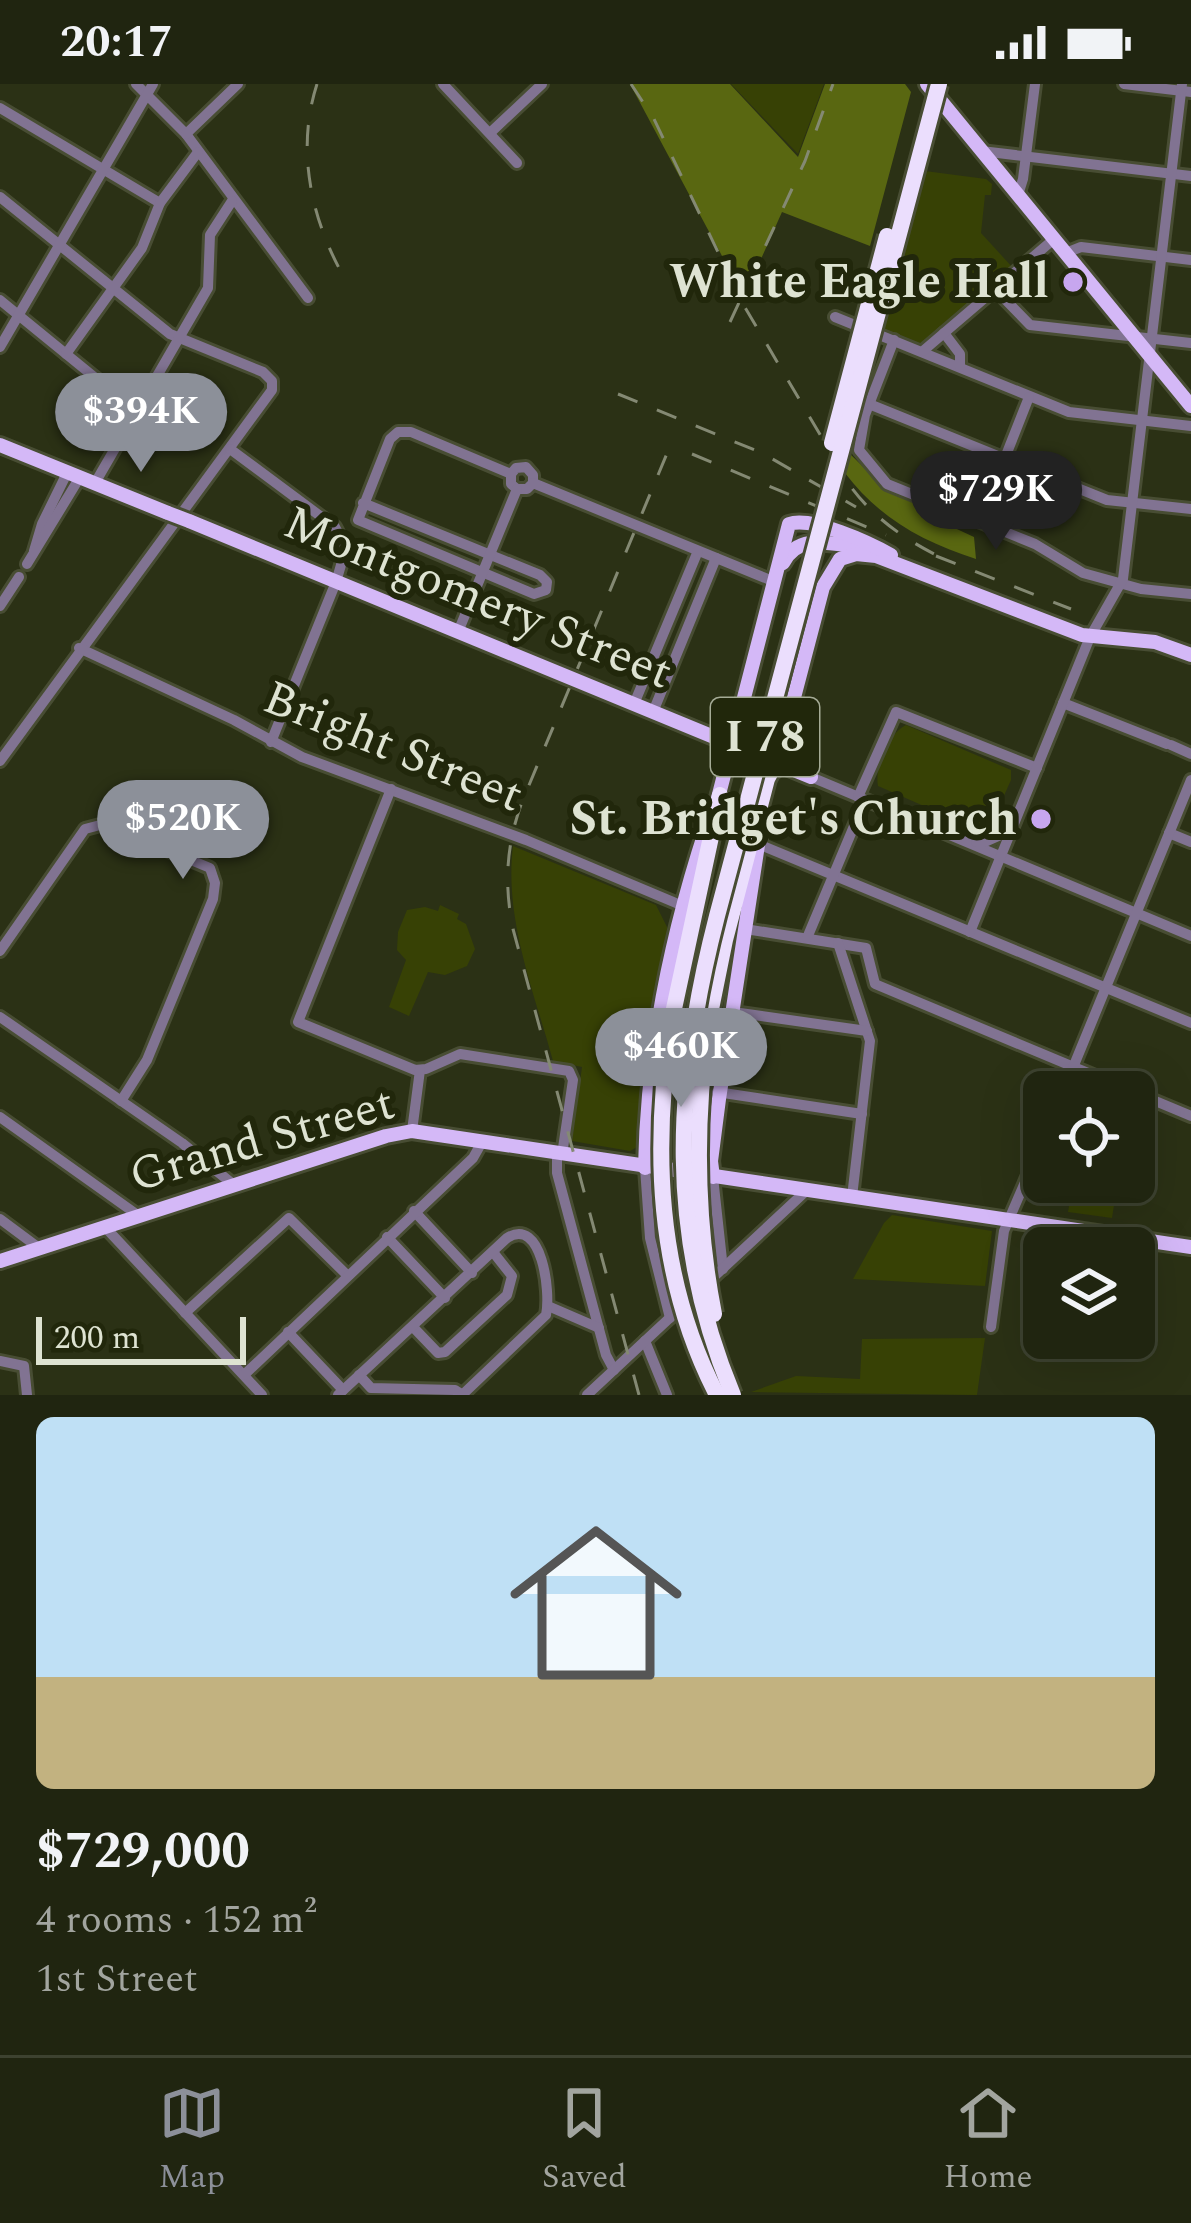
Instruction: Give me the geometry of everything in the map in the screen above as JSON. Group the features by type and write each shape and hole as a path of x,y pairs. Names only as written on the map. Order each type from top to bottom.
{"highway":[{"name":"I 78","path":"720,1395 692,1310 675,1218 673,1124 684,1017 707,910 927,84"},
{"name":"I 78","path":"736,1395 702,1310 686,1232 683,1136 692,1041 717,916 939,84"},
{"path":"736,1395 706,1269 697,1140 708,1024 733,908 767,779 776,762"},
{"path":"720,795 687,915 661,1120 663,1219 680,1300 720,1395"}],"main road":[{"path":"927,84 1191,406"},
{"name":"Montgomery Street","path":"0,445 812,777"},
{"path":"720,795 785,530 796,520 863,541 904,563"},
{"path":"775,582 789,551 802,542 865,548 1090,637 1155,642 1191,655"},
{"path":"713,1177 720,1093 758,844 823,587 832,567 850,555 904,563"},
{"path":"775,582 803,560 813,565 823,587"},
{"path":"645,1168 648,1082 663,987 687,915"},
{"name":"Grand Street","path":"0,1261 412,1131 1191,1247"}],"street":[{"path":"136,84 150,89 308,298"},
{"path":"186,134 238,84"},
{"path":"443,84 517,163"},
{"path":"490,133 542,84"},
{"path":"1018,195 1035,84"},
{"path":"970,932 1090,637 1121,584 1185,89 1124,84"},
{"path":"0,346 150,89"},
{"path":"0,108 160,203"},
{"path":"981,151 1191,176"},
{"path":"67,354 142,248 160,203 198,152"},
{"path":"0,197 179,339 262,372 272,381 270,395 0,761"},
{"path":"30,560 81,477 136,411 208,288 210,235 232,201"},
{"path":"922,351 1054,239"},
{"path":"1066,254 1081,248 1191,260"},
{"path":"995,290 1030,325 1191,343"},
{"path":"0,300 136,411"},
{"path":"836,316 1076,413 1191,426"},
{"path":"944,333 960,354 960,367"},
{"path":"894,340 869,404 859,447 887,484 1040,546 1083,573 1191,594"},
{"path":"980,521 1029,397"},
{"path":"869,404 1107,500 1191,509"},
{"path":"363,503 540,575 547,588 541,594 483,574 358,517 363,503 390,439 398,432 411,432 511,474"},
{"path":"230,449 343,537 346,557 271,742"},
{"path":"526,467 533,475 532,483 525,490 517,489 511,484 511,474 526,467"},
{"path":"532,483 775,582"},
{"path":"458,632 517,489"},
{"path":"634,704 698,551"},
{"path":"653,712 716,558"},
{"path":"0,606 19,577"},
{"name":"Bright Street","path":"80,648 316,763 392,789 687,915"},
{"path":"1063,703 1191,754"},
{"path":"807,938 896,712 1037,768"},
{"name":"Montgomery Street","path":"812,777 1191,936"},
{"path":"1071,1071 1191,780"},
{"path":"392,789 298,1022 420,1070 463,1054 568,1071 573,1080 557,1173 598,1328 614,1370"},
{"path":"0,951 86,829 105,824 210,868 213,899 147,1060 121,1101"},
{"path":"962,840 985,842 1012,830"},
{"path":"1169,833 1191,842"},
{"path":"758,844 1191,1023"},
{"path":"745,929 866,948 875,985 1191,1116"},
{"path":"838,943 870,1041 852,1197"},
{"path":"733,1012 867,1031"},
{"path":"0,1017 234,1185"},
{"path":"412,1131 420,1070"},
{"path":"648,1082 862,1114"},
{"path":"0,1117 139,1216"},
{"path":"244,1375 473,1158 482,1142"},
{"path":"645,1168 650,1238 670,1318"},
{"path":"713,1177 723,1269"},
{"path":"992,1327 1007,1221 1023,1185"},
{"path":"587,1395 807,1190"},
{"path":"414,1211 472,1273"},
{"path":"185,1313 289,1218 347,1275"},
{"path":"0,1219 39,1248"},
{"path":"105,1227 262,1395"},
{"path":"288,1332 341,1392 516,1232 525,1233 536,1244 547,1311"},
{"path":"387,1237 445,1298"},
{"path":"413,1327 438,1353 445,1352 507,1295 512,1276 493,1252"},
{"path":"547,1311 598,1328"},
{"path":"359,1376 371,1388 454,1390 462,1395 547,1311"},
{"path":"645,1341 667,1395"},
{"path":"0,1360 24,1366 27,1395"}],"green space":[{"path":"630,84 730,84 798,157 825,84 905,84 911,92 870,246 782,212 744,297"},
{"path":"731,84 824,84 798,154"},
{"path":"925,171 986,179 992,184 991,195 985,195 981,233 1013,268 920,345 883,330"},
{"path":"850,454 889,492 949,516 946,524 974,537 976,559 938,545 887,516 845,473"},
{"path":"906,725 1011,770 990,827 979,830 878,786 884,751"},
{"path":"513,846 656,905 669,931 646,1047 639,1146 630,1151 572,1141 582,1067 553,1061 517,928"},
{"path":"440,905 459,914 457,919 466,924 475,949 467,966 445,975 428,972 409,1016 389,1007 406,960 397,950 398,932 407,910 438,911"},
{"path":"1070,1203 1114,1203 1112,1218 1068,1212"},
{"path":"892,1215 992,1231 985,1286 853,1279"},
{"path":"985,1338 977,1395 751,1392 796,1376 860,1379 862,1339"}],"railway":[{"path":"317,84 308,136 311,187 325,237 348,284"},
{"path":"631,84 654,119 743,304 851,487 896,531 951,562"},
{"path":"730,322 805,161 833,84"},
{"path":"618,394 762,453 856,507"},
{"path":"639,1395 513,929 508,865 522,802 668,451"},
{"path":"692,454 886,535"},
{"path":"936,556 1071,609"}],"place":[{"name":"White Eagle Hall","path":"1073,282"},
{"name":"St. Bridget's Church","path":"1041,819"}]}
